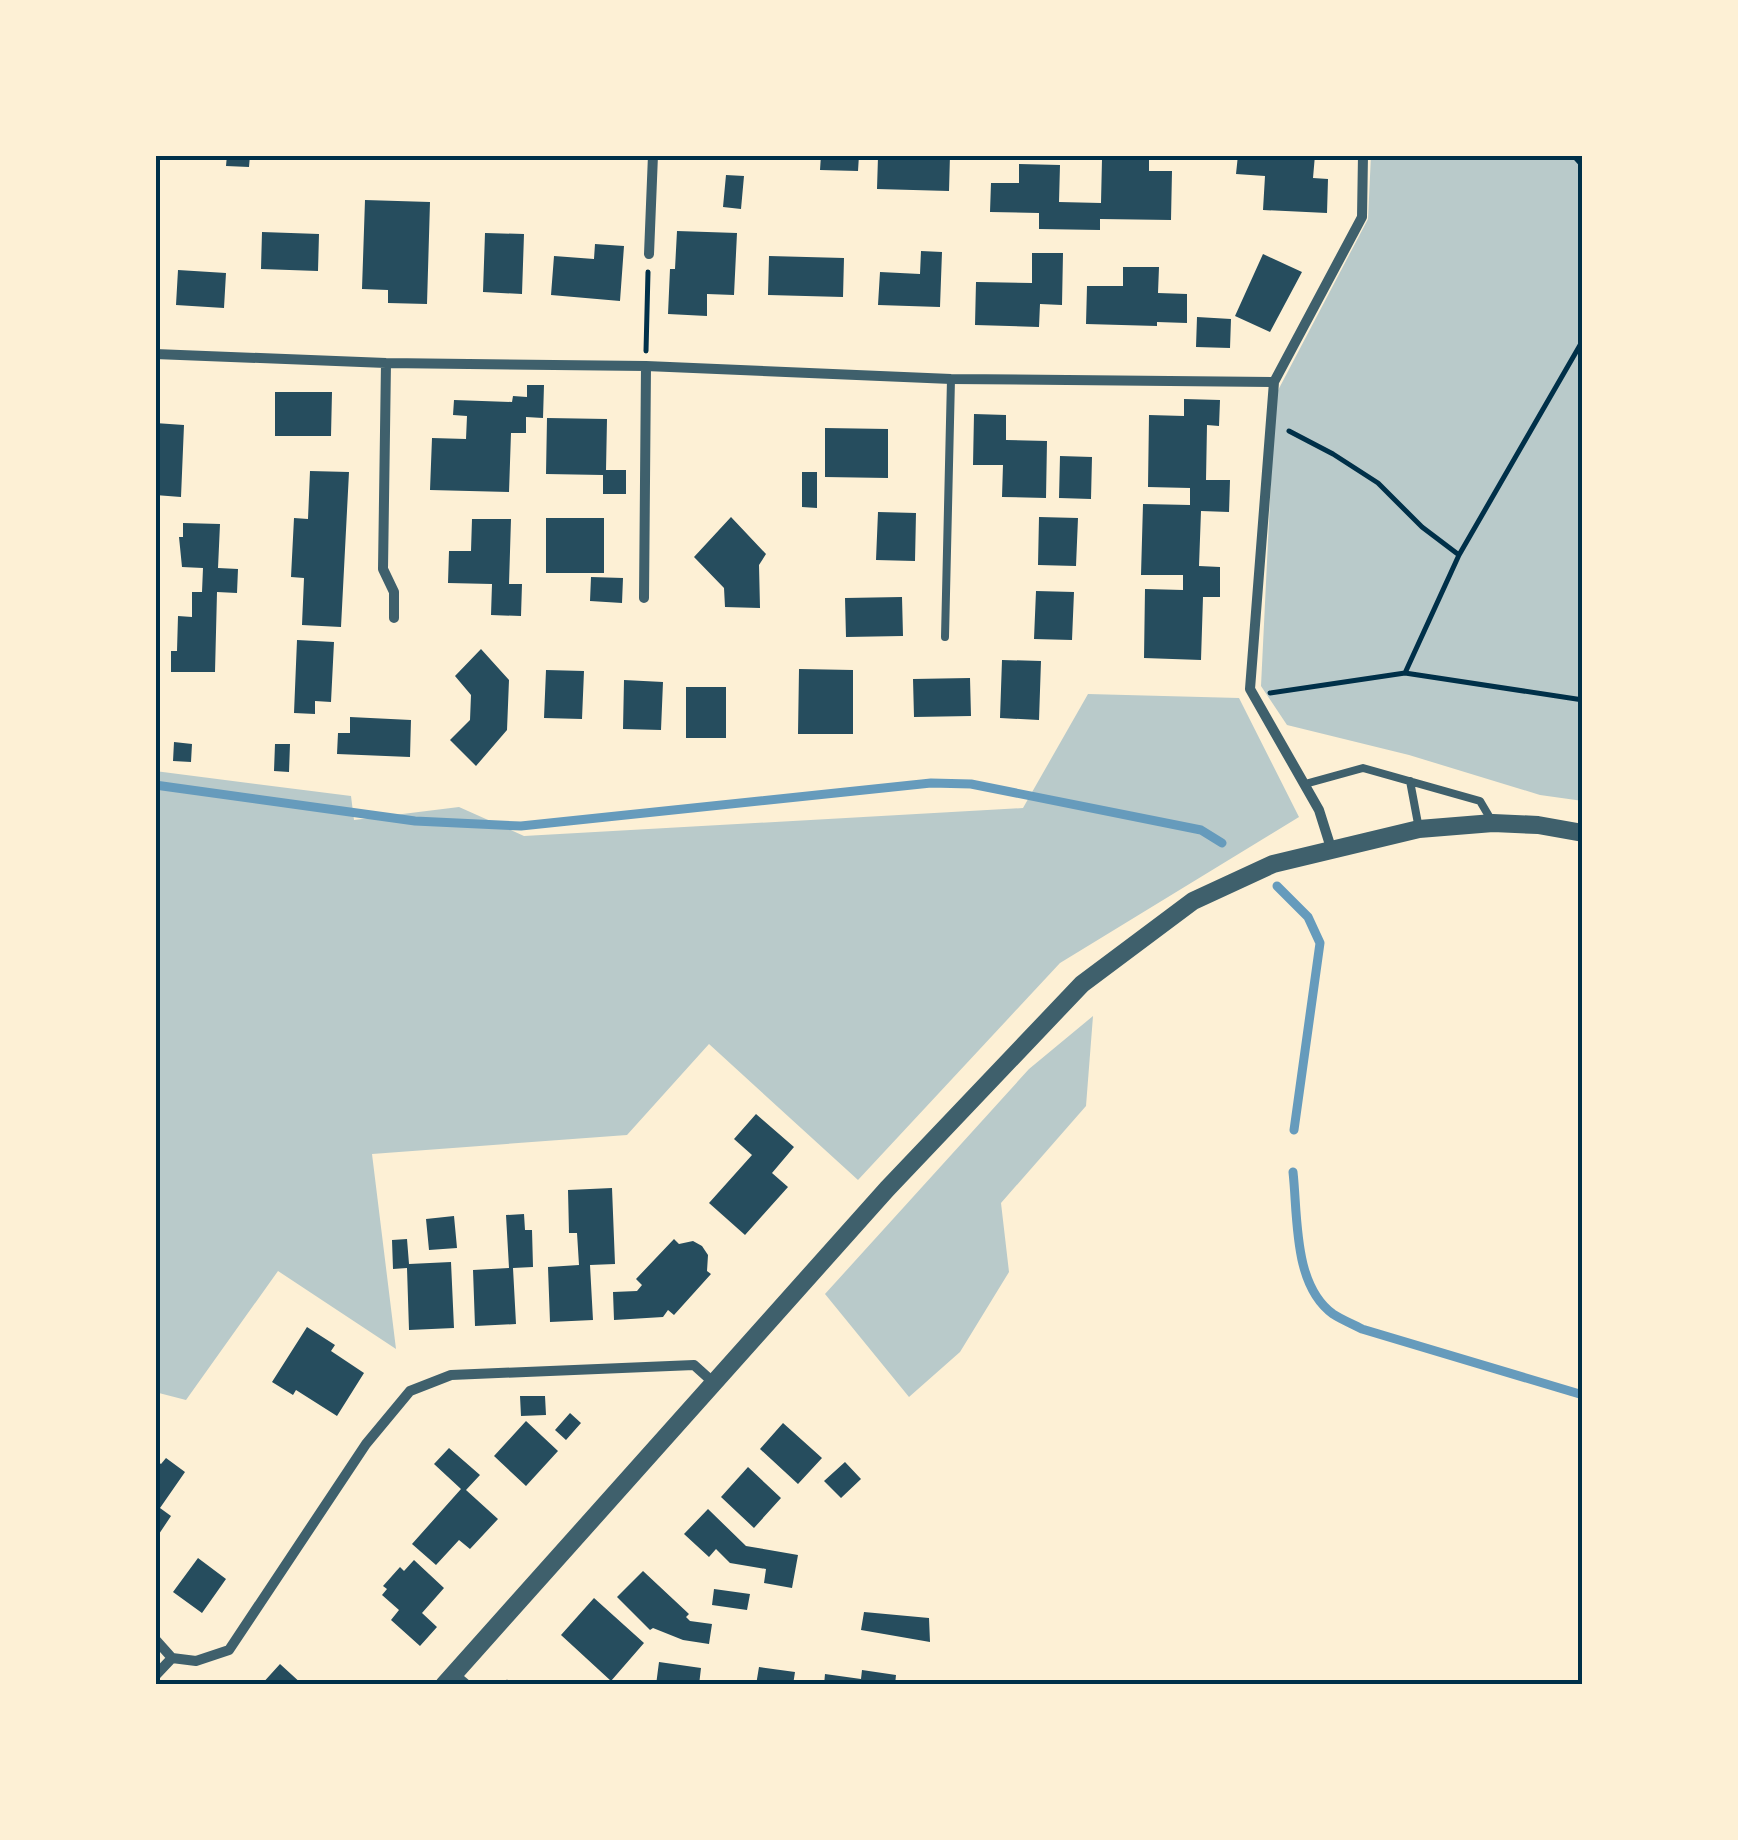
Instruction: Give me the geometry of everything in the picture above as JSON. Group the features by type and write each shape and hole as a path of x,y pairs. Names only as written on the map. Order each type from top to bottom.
{"street":[{"path":"649,254 653,155"},
{"path":"1331,848 1319,810 1250,689 1274,382 1362,216 1363,155"},
{"path":"155,354 386,364 646,366 952,379 1274,382"},
{"path":"386,364 383,569 394,592 394,618"},
{"path":"644,598 646,366"},
{"path":"455,1681 887,1189 1082,984 1192,900 1273,864 1420,829 1493,823 1583,833"},
{"path":"155,1639 172,1658 196,1661 228,1650 366,1444 410,1391 452,1375 694,1365 714,1383"},
{"path":"155,1676 172,1658"}],"lane":[{"path":"945,637 952,379"},
{"path":"1305,784 1362,768 1480,801 1493,823"},
{"path":"1410,781 1420,829"}],"path":[{"path":"1572,155 1583,166"},
{"path":"646,366 649,254"},
{"path":"1405,672 1458,555 1583,340"},
{"path":"1273,422 1378,484 1458,555"},
{"path":"1252,696 1405,672 1583,700"}],"shaded area":[{"path":"1371,155 1583,155 1583,801 1540,795 1409,755 1287,725 1261,686 1275,396 1368,219"},
{"path":"1088,694 1239,698 1299,817 1060,963 858,1180 709,1044 627,1135 372,1154 396,1349 278,1271 186,1400 155,1392 155,771 351,796 354,820 459,807 524,836 1023,808"},
{"path":"1093,1016 1086,1106 1001,1203 1009,1272 960,1352 909,1397 825,1294 1029,1069"}],"building":[{"path":"227,155 250,155 249,167 226,166"},
{"path":"821,155 859,155 858,171 820,170"},
{"path":"950,155 949,191 877,189 878,157"},
{"path":"1238,155 1315,155 1313,178 1328,179 1327,213 1263,210 1265,176 1236,174"},
{"path":"1102,159 1149,160 1149,171 1172,171 1171,220 1100,219 1100,230 1039,229 1039,213 990,212 991,183 1019,183 1019,164 1060,165 1059,202 1101,203"},
{"path":"726,175 744,176 741,209 723,207"},
{"path":"365,200 430,202 427,304 388,303 388,290 362,289"},
{"path":"677,231 737,233 734,295 707,294 707,316 668,314"},
{"path":"262,232 319,234 318,271 261,269"},
{"path":"485,233 524,234 522,294 483,292"},
{"path":"595,244 624,246 620,301 551,295 554,256 594,259"},
{"path":"921,251 942,252 940,307 878,305 880,272 920,274"},
{"path":"1032,253 1063,253 1062,305 1040,304 1039,327 975,325 976,282 1032,283"},
{"path":"1263,254 1302,272 1270,332 1235,316"},
{"path":"769,256 844,258 843,297 768,295"},
{"path":"1123,267 1159,267 1158,293 1187,294 1187,323 1086,324 1087,286 1123,286"},
{"path":"178,270 226,273 224,308 176,305"},
{"path":"1197,317 1231,319 1230,348 1196,347"},
{"path":"527,385 544,385 543,418 526,417 526,433 511,433 509,492 430,490 432,438 466,439 467,416 453,415 454,400 512,402 513,396 527,397"},
{"path":"275,392 332,392 331,436 275,436"},
{"path":"1184,399 1220,400 1219,426 1207,425 1206,480 1230,480 1229,512 1201,511 1199,566 1220,567 1220,597 1203,597 1201,660 1144,658 1145,589 1183,590 1183,575 1141,575 1143,504 1190,505 1190,488 1148,487 1149,415 1184,416"},
{"path":"974,414 1006,415 1006,440 1047,441 1046,498 1002,497 1003,465 973,465"},
{"path":"547,418 607,419 606,470 626,470 626,494 603,494 603,475 546,474"},
{"path":"155,423 184,425 181,497 155,495"},
{"path":"825,428 888,429 888,478 825,477"},
{"path":"1060,456 1092,457 1091,499 1059,498"},
{"path":"310,471 349,472 341,627 302,625 304,578 291,577 294,518 308,519"},
{"path":"802,472 817,472 817,508 802,507"},
{"path":"878,512 916,513 915,561 876,560"},
{"path":"731,517 766,554 759,565 760,608 725,607 724,588 694,557"},
{"path":"1039,517 1078,518 1076,566 1038,565"},
{"path":"546,518 604,518 604,573 546,573"},
{"path":"472,519 511,519 509,584 522,584 521,616 491,615 492,584 448,583 449,551 471,551"},
{"path":"183,523 220,524 218,568 238,569 237,593 217,592 215,672 171,672 171,651 177,651 178,616 192,617 192,592 202,592 203,568 182,567 179,537 183,537"},
{"path":"591,577 623,578 622,603 590,601"},
{"path":"1036,591 1074,592 1072,640 1034,639"},
{"path":"902,597 903,636 846,637 845,598"},
{"path":"297,640 334,642 331,702 315,701 315,714 294,713"},
{"path":"481,649 509,680 507,730 476,766 450,740 470,720 471,695 455,676"},
{"path":"1002,660 1041,661 1039,720 1000,718"},
{"path":"799,669 853,670 853,734 798,734"},
{"path":"546,670 584,671 582,719 544,718"},
{"path":"970,678 971,716 914,717 913,679"},
{"path":"624,680 663,682 661,730 623,729"},
{"path":"686,687 726,687 726,738 686,738"},
{"path":"350,717 411,720 410,757 337,754 338,733 350,733"},
{"path":"174,742 192,744 191,762 173,761"},
{"path":"275,744 290,744 289,772 274,771"},
{"path":"756,1114 794,1147 772,1173 788,1187 745,1235 709,1203 752,1155 734,1139"},
{"path":"612,1188 615,1264 590,1265 593,1320 550,1322 548,1267 579,1265 577,1233 569,1233 568,1190"},
{"path":"524,1214 525,1230 532,1230 533,1267 513,1268 516,1324 475,1326 473,1270 509,1268 506,1215"},
{"path":"454,1216 457,1248 429,1250 426,1219"},
{"path":"407,1239 409,1264 451,1262 454,1328 409,1330 407,1268 393,1269 392,1240"},
{"path":"674,1239 679,1244 693,1241 702,1246 711,1274 674,1315 668,1310 663,1317 614,1320 613,1292 637,1291 642,1285 636,1279"},
{"path":"307,1327 335,1345 331,1351 364,1373 337,1416 296,1390 293,1395 272,1382"},
{"path":"520,1396 545,1396 546,1415 521,1416"},
{"path":"570,1413 581,1423 566,1440 555,1430"},
{"path":"526,1421 558,1451 526,1486 494,1456"},
{"path":"783,1423 822,1458 798,1484 760,1449"},
{"path":"449,1448 480,1475 466,1490 498,1519 470,1549 459,1540 436,1565 412,1544 461,1489 434,1464"},
{"path":"166,1458 185,1472 160,1508 171,1516 155,1540 155,1460 161,1464"},
{"path":"845,1462 861,1479 841,1498 824,1481"},
{"path":"748,1467 781,1498 754,1528 721,1497"},
{"path":"708,1509 746,1546 798,1555 792,1588 764,1583 766,1569 730,1563 716,1549 709,1557 684,1534"},
{"path":"198,1558 226,1579 202,1613 173,1592"},
{"path":"414,1560 444,1588 422,1613 437,1627 420,1646 391,1620 399,1610 382,1595 387,1589 383,1586 400,1567 404,1571"},
{"path":"643,1571 689,1614 686,1617 690,1621 712,1624 709,1644 650,1630 617,1597"},
{"path":"714,1589 750,1594 747,1610 712,1605"},
{"path":"594,1598 644,1643 611,1681 561,1635"},
{"path":"864,1612 929,1618 930,1642 861,1630"},
{"path":"659,1662 701,1668 699,1685 656,1685"},
{"path":"280,1664 303,1685 261,1685"},
{"path":"759,1667 795,1672 793,1685 756,1685"},
{"path":"862,1670 896,1675 895,1685 824,1685 825,1674 861,1679"}],"waterway":[{"path":"155,785 415,821 521,826 931,783 971,784 1201,830 1222,843"},
{"path":"1277,886 1308,917 1320,943 1294,1130"},
{"path":"1293,1172 1304,1268 1320,1301 1333,1314 1362,1329 1583,1395"}]}
